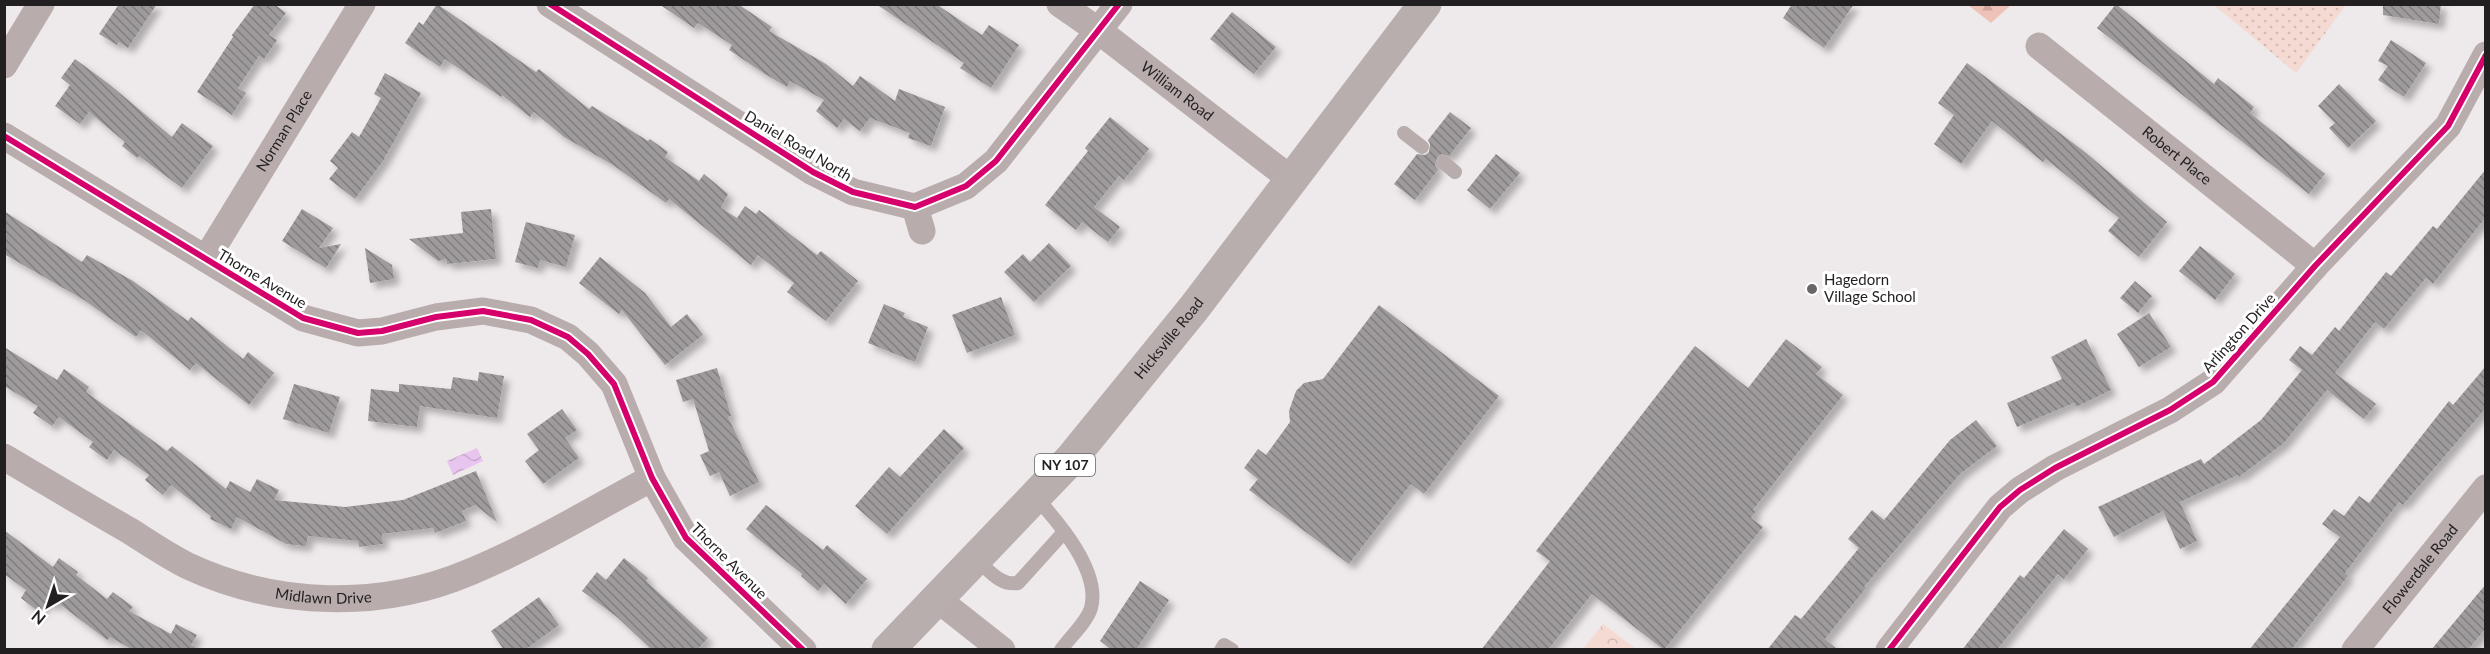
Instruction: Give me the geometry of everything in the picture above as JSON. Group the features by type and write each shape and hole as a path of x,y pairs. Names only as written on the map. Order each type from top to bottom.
{"main road":[{"name":"Hicksville Road","path":"888,650 1071,459 1194,308 1425,4"}],"street":[{"path":"4,65 41,4"},
{"name":"Norman Place","path":"206,259 362,4"},
{"name":"Daniel Road North","path":"550,4 813,172 853,192 919,219 966,186 996,161 1119,4"},
{"name":"William Road","path":"1060,4 1099,31 1292,180"},
{"name":"Robert Place","path":"2039,46 2315,266"},
{"name":"Arlington Drive","path":"1890,650 2000,507 2020,490 2055,468 2170,410 2212,382 2315,266 2448,126 2486,55"},
{"name":"Thorne Avenue","path":"4,135 303,318 336,329 358,333 382,331 436,317 483,311 531,320 568,337 588,354 614,384 652,478 686,538 803,650"},
{"name":"Midlawn Drive","path":"4,457 188,566 258,592 302,599 386,595 469,573 549,534 652,478"},
{"name":"Flowerdale Road","path":"2355,650 2486,488"},
{"path":"930,605 1002,650"}],"lane":[{"path":"1404,133 1422,147"},
{"path":"1035,495 1064,532 1091,578 1090,609 1061,650"},
{"path":"976,559 1001,582 1008,585 1018,583 1064,532"},
{"path":"1221,650 1224,645 1232,650"}],"green space":[{"path":"1968,5 2011,5 1991,23"},
{"path":"2214,5 2346,5 2296,73"},
{"path":"1603,624 1636,649 1583,649"}],"water":[{"path":"477,448 483,461 453,475 447,461"}],"building":[{"path":"119,4 157,4 128,48 119,42 117,45 99,34"},
{"path":"255,4 274,4 286,13 269,35 277,40 264,59 259,56 238,88 246,93 232,115 197,92 233,37 232,35"},
{"path":"437,4 536,72 539,69 589,109 592,106 648,141 650,139 668,152 665,157 699,181 704,174 728,194 721,208 737,218 745,206 756,214 759,210 817,255 821,251 858,281 826,321 787,292 794,283 758,255 751,265 669,199 666,203 613,165 564,137 534,112 530,117 502,95 501,97 445,59 440,67 405,43 419,22 423,25"},
{"path":"659,4 738,4 772,27 769,31 826,64 853,86 860,76 895,101 899,89 945,107 931,146 908,138 910,133 870,118 860,131 844,119 837,128 816,111 824,100 790,81 787,87 729,50 732,45 698,23 694,28"},
{"path":"876,4 936,4 982,35 989,25 1019,45 991,88 960,68 964,63"},
{"path":"1792,4 1854,4 1824,48 1783,18"},
{"path":"2116,4 2214,84 2218,78 2254,107 2250,113 2325,174 2309,194 2097,28"},
{"path":"2383,4 2441,4 2439,24 2383,15"},
{"path":"1232,12 1276,47 1254,74 1210,39"},
{"path":"2391,40 2426,63 2404,97 2378,80 2388,66 2378,61"},
{"path":"75,59 109,84 172,137 182,123 213,146 182,188 122,146 125,142 89,112 80,124 55,106 70,85 61,78"},
{"path":"1967,63 2085,152 2167,222 2139,257 2108,231 2119,218 2046,159 2043,162 1992,121 1961,164 1934,144 1954,115 1938,103"},
{"path":"385,73 421,93 383,161 355,199 329,179 338,168 330,161 352,132 359,137 381,98 374,94"},
{"path":"2339,84 2376,121 2348,148 2329,128 2335,123 2318,106"},
{"path":"1450,112 1471,128 1449,156 1441,154 1437,158 1435,166 1438,170 1415,200 1394,184 1417,154 1425,155 1429,152 1428,140"},
{"path":"1110,117 1149,149 1124,180 1119,176 1094,207 1120,227 1108,242 1082,222 1076,230 1045,205 1088,151 1085,148"},
{"path":"1496,154 1520,173 1490,209 1467,190"},
{"path":"2486,169 2486,217 2433,284 2426,278 2384,329 2375,322 2335,373 2376,404 2364,419 2327,390 2284,443 2239,477 2238,475 2180,502 2197,541 2180,549 2163,511 2114,537 2098,507 2201,459 2204,464 2261,420 2302,370 2289,360 2300,346 2312,355 2335,327 2339,331 2386,272 2391,276 2433,226 2437,229"},
{"path":"302,209 333,228 319,248 341,244 326,268 282,241"},
{"path":"491,209 496,259 447,264 446,259 438,261 409,239 463,233 461,212"},
{"path":"4,211 82,262 87,255 133,281 188,321 191,317 243,359 248,352 274,373 249,405 196,363 190,370 141,330 136,337 84,300 4,254"},
{"path":"526,222 575,235 566,267 540,260 538,268 515,262"},
{"path":"1049,243 1071,266 1034,302 1004,272 1023,254 1030,262"},
{"path":"2200,246 2235,274 2215,300 2179,271"},
{"path":"365,248 392,265 394,279 370,283"},
{"path":"600,257 645,293 671,327 687,314 703,335 665,365 622,310 619,314 579,283"},
{"path":"2135,281 2152,296 2138,313 2120,298"},
{"path":"1001,297 1015,335 967,353 952,315"},
{"path":"884,304 905,313 903,317 928,327 915,362 868,343"},
{"path":"1379,305 1499,396 1424,494 1411,484 1349,564 1249,490 1258,479 1244,468 1258,449 1266,455 1290,422 1289,411 1296,391 1304,383 1323,379"},
{"path":"2149,313 2171,347 2139,367 2117,334"},
{"path":"1786,339 1822,367 1816,374 1843,395 1753,510 1756,511 1751,518 1763,527 1664,650 1592,594 1548,650 1481,650 1550,561 1536,551 1695,346 1748,388"},
{"path":"2086,339 2111,390 2076,407 2074,403 2017,427 2007,403 2062,379 2051,357"},
{"path":"4,347 57,380 64,369 89,387 86,392 167,451 172,446 226,489 230,481 250,492 257,479 279,490 274,500 345,507 403,500 476,471 497,522 475,505 462,511 466,521 435,533 433,528 382,534 383,544 359,547 358,541 308,536 306,546 286,544 237,517 231,529 210,519 211,516 171,485 163,495 145,480 149,475 114,450 107,460 89,447 93,442 59,417 52,426 33,413 38,406 4,386"},
{"path":"2486,366 2486,408 2403,505 2399,502 2345,573 2348,576 2291,650 2249,650 2340,537 2322,524 2334,509 2344,516 2359,496 2369,503 2449,401 2453,405"},
{"path":"717,368 731,416 728,417 759,482 730,496 719,472 710,476 700,455 709,451 693,399 683,402 676,380"},
{"path":"479,372 504,376 497,418 420,406 417,427 368,421 371,389 399,392 399,384 451,389 453,377 478,381"},
{"path":"294,384 340,397 329,433 283,419"},
{"path":"562,409 577,430 565,438 579,458 543,484 525,461 539,450 527,434"},
{"path":"1976,420 1997,446 1960,474 1864,587 1866,588 1825,639 1838,650 1767,650 1795,615 1801,619 1859,548 1848,539 1872,510 1884,520 1950,440"},
{"path":"944,429 964,448 887,534 855,506 889,467 900,477"},
{"path":"766,505 823,550 827,545 867,579 846,604 824,584 818,591 801,576 802,574 746,529"},
{"path":"2064,529 2088,549 2064,579 2058,574 1997,650 1962,650 2020,575 2024,578"},
{"path":"4,530 53,567 59,558 78,572 76,575 107,599 113,592 133,607 129,611 171,634 176,624 197,635 191,645 200,650 133,650 110,637 107,640 57,602 53,606 47,601 39,612 21,598 26,590 4,574"},
{"path":"624,558 648,578 646,581 708,638 697,650 652,650 617,617 582,591 597,572 606,580"},
{"path":"1140,581 1169,600 1136,650 1112,650 1100,641"},
{"path":"2486,584 2486,628 2468,650 2431,650"},
{"path":"539,597 559,625 525,650 504,650 491,631"}],"cycle path":[{"path":"550,4 813,172 853,192 915,207 966,186 996,161 1119,4"},
{"path":"1889,650 2000,507 2020,490 2055,468 2170,410 2213,382 2315,266 2448,126 2486,55"},
{"path":"4,136 303,318 358,333 382,331 436,317 483,311 531,320 568,337 588,354 614,384 652,478 686,538 803,650"}],"place":[{"name":"Hagedorn Village School","path":"1812,289"}]}
